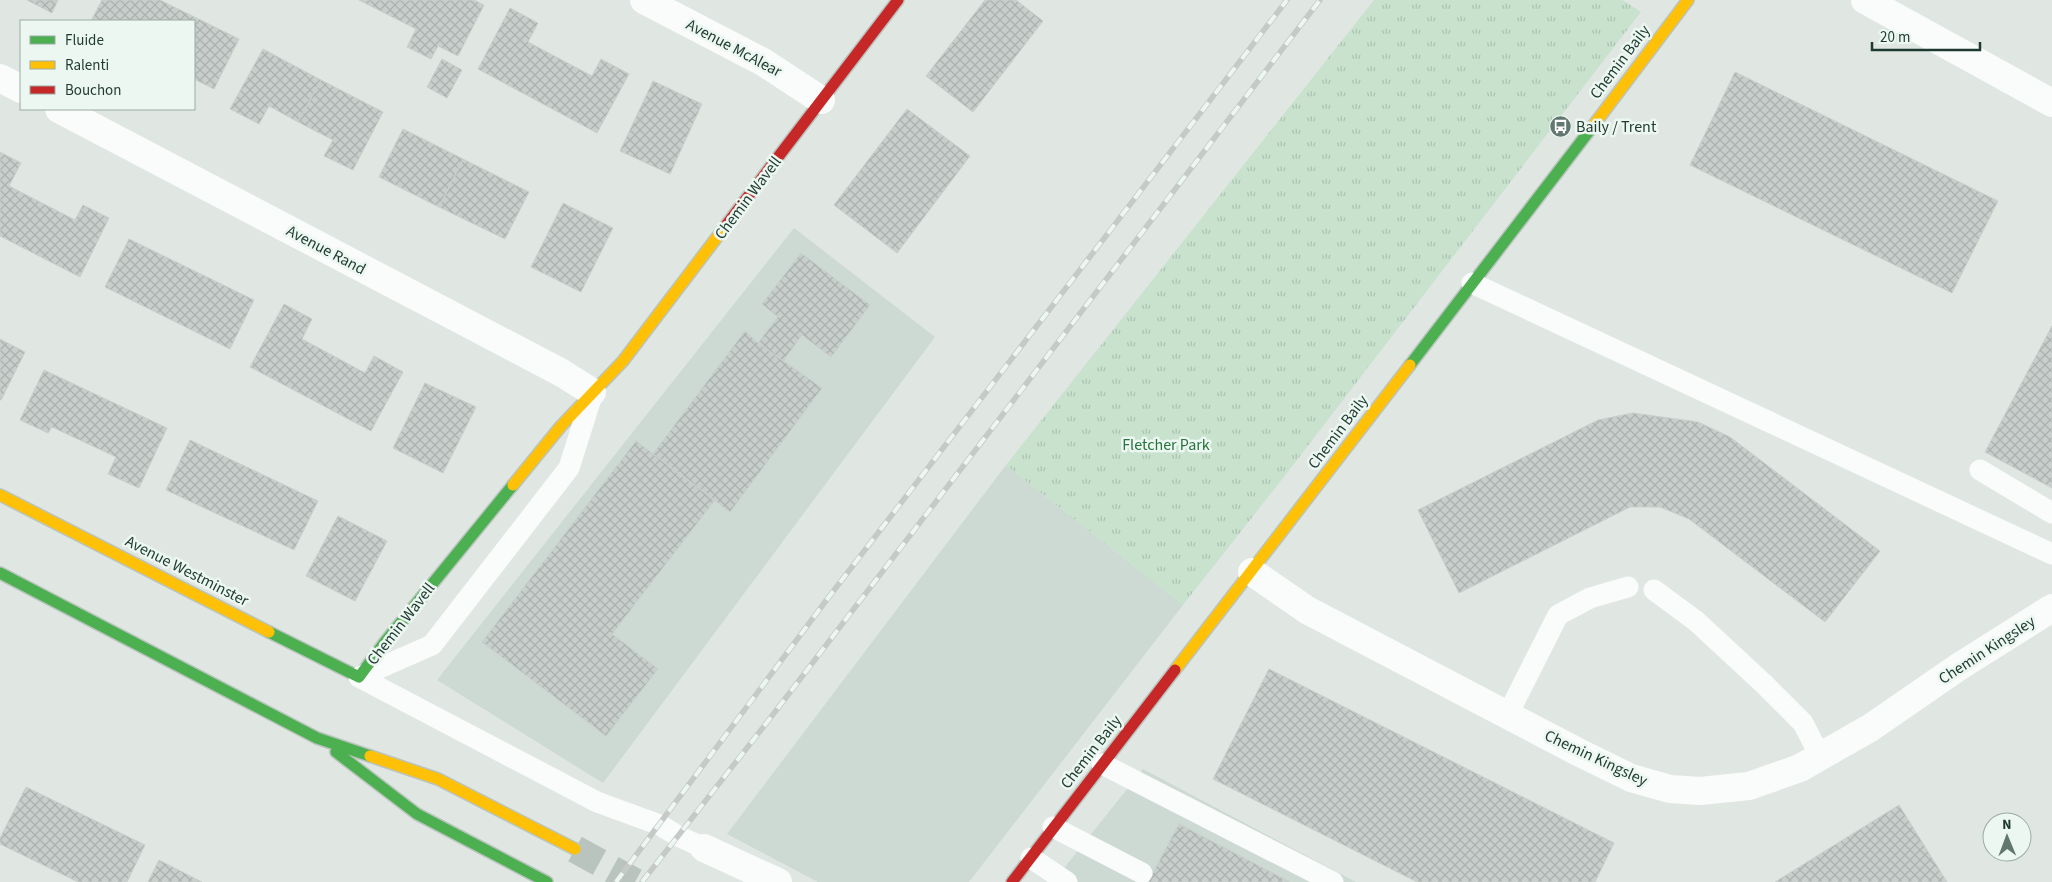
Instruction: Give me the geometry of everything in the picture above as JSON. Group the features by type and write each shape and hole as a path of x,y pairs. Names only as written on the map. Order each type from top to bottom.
{"street":[{"name":"Avenue McAlear","path":"644,0 763,62 821,100"},
{"name":"Chemin Wavell","path":"360,677 385,642 561,426 623,362 898,0"},
{"name":"Chemin Baily","path":"1012,882 1252,572 1688,0"},
{"path":"1866,0 2052,103"},
{"path":"0,78 20,88"},
{"name":"Avenue Rand","path":"61,110 562,373 592,392"},
{"name":"Avenue Westminster","path":"0,494 360,677"},
{"name":"Chemin Kingsley","path":"1252,572 1307,610 1507,716 1631,778 1670,789 1700,791 1749,786 1800,768 1870,728 1960,666 2052,608"},
{"path":"0,573 317,738 438,779 575,850"},
{"path":"317,738 418,814 547,882"},
{"path":"704,848 778,882"}],"lane":[{"path":"1472,283 2052,554"},
{"name":"Chemin Wavell","path":"360,677 432,645 570,468 592,392"},
{"path":"1980,470 2052,513"},
{"path":"1507,716 1558,615 1590,598 1628,587"},
{"path":"1654,590 1696,621 1764,684 1803,724 1820,756"},
{"path":"360,677 597,802 660,825 704,848"},
{"path":"1102,764 1333,882"},
{"path":"1053,827 1142,874"},
{"path":"1031,858 1067,882"}],"shaded area":[{"path":"794,228 935,337 603,783 437,680"},
{"path":"1006,465 1183,605 969,882 818,882 727,834"},
{"path":"1143,769 1356,882 1053,882"}],"green space":[{"name":"Fletcher Park","path":"1374,0 1623,0 1641,12 1287,473 1183,605 1006,465"}],"building":[{"path":"27,0 58,0 52,13"},
{"path":"102,0 160,0 239,39 214,89 195,80 195,20 92,20"},
{"path":"359,0 474,0 484,5 458,56 438,46 431,59 407,47 416,29"},
{"path":"985,0 1016,0 1043,21 973,112 926,76"},
{"path":"510,8 538,23 528,42 592,76 601,59 629,74 597,133 478,69"},
{"path":"263,49 321,80 298,122 269,106 259,124 230,109"},
{"path":"442,59 462,70 447,98 427,87"},
{"path":"1735,72 1998,201 1952,293 1690,165"},
{"path":"321,80 383,112 353,170 324,156 333,140 298,122"},
{"path":"653,81 702,104 670,174 620,151"},
{"path":"907,109 970,156 897,253 834,205"},
{"path":"403,129 463,159 439,207 379,177"},
{"path":"0,152 21,163 9,186 75,220 83,205 109,218 80,277 0,236"},
{"path":"463,159 529,192 505,239 439,207"},
{"path":"563,203 613,228 581,292 531,267"},
{"path":"129,239 254,300 230,349 105,287"},
{"path":"801,253 870,305 831,357 802,335 783,361 758,343 778,317 762,304"},
{"path":"284,304 312,319 302,339 365,373 374,356 403,372 371,431 250,367"},
{"path":"2052,326 2052,488 1985,452"},
{"path":"745,331 758,343 822,388 730,512 653,454"},
{"path":"0,339 25,352 1,400 0,400"},
{"path":"44,370 167,428 139,488 108,474 116,457 52,427 48,433 20,420"},
{"path":"425,383 476,407 443,473 393,448"},
{"path":"1633,413 1698,422 1730,437 1880,551 1825,622 1689,519 1660,507 1630,507 1459,593 1418,510 1598,420"},
{"path":"190,440 318,501 294,550 166,490"},
{"path":"636,441 715,500 612,634 658,669 606,736 482,642"},
{"path":"338,516 387,541 355,601 306,576"},
{"path":"1269,669 1614,843 1595,882 1417,882 1213,779"},
{"path":"26,787 145,845 127,882 78,882 0,844 0,838"},
{"path":"1899,805 1947,882 1775,882"},
{"path":"1179,824 1290,882 1148,882"},
{"path":"159,860 202,882 148,882"}],"tunnel":[{"path":"575,849 635,882"}],"railway":[{"path":"616,882 825,602 1287,0"},
{"path":"642,882 768,721 1320,0"}],"traffic: fast":[{"path":"1410,365 1593,126"},
{"path":"269,632 359,677 385,642 513,485"},
{"path":"0,573 317,738 370,756"},
{"path":"336,752 417,814 547,882"}],"traffic: slow":[{"path":"1593,126 1688,0"},
{"path":"513,485 561,426 623,361 727,224"},
{"path":"1175,670 1410,365"},
{"path":"0,495 269,632"},
{"path":"370,756 438,779 575,849"}],"traffic: jam":[{"path":"727,224 898,0"},
{"path":"1012,882 1175,670"}],"place":[{"name":"Baily / Trent","path":"1560,127"}]}
